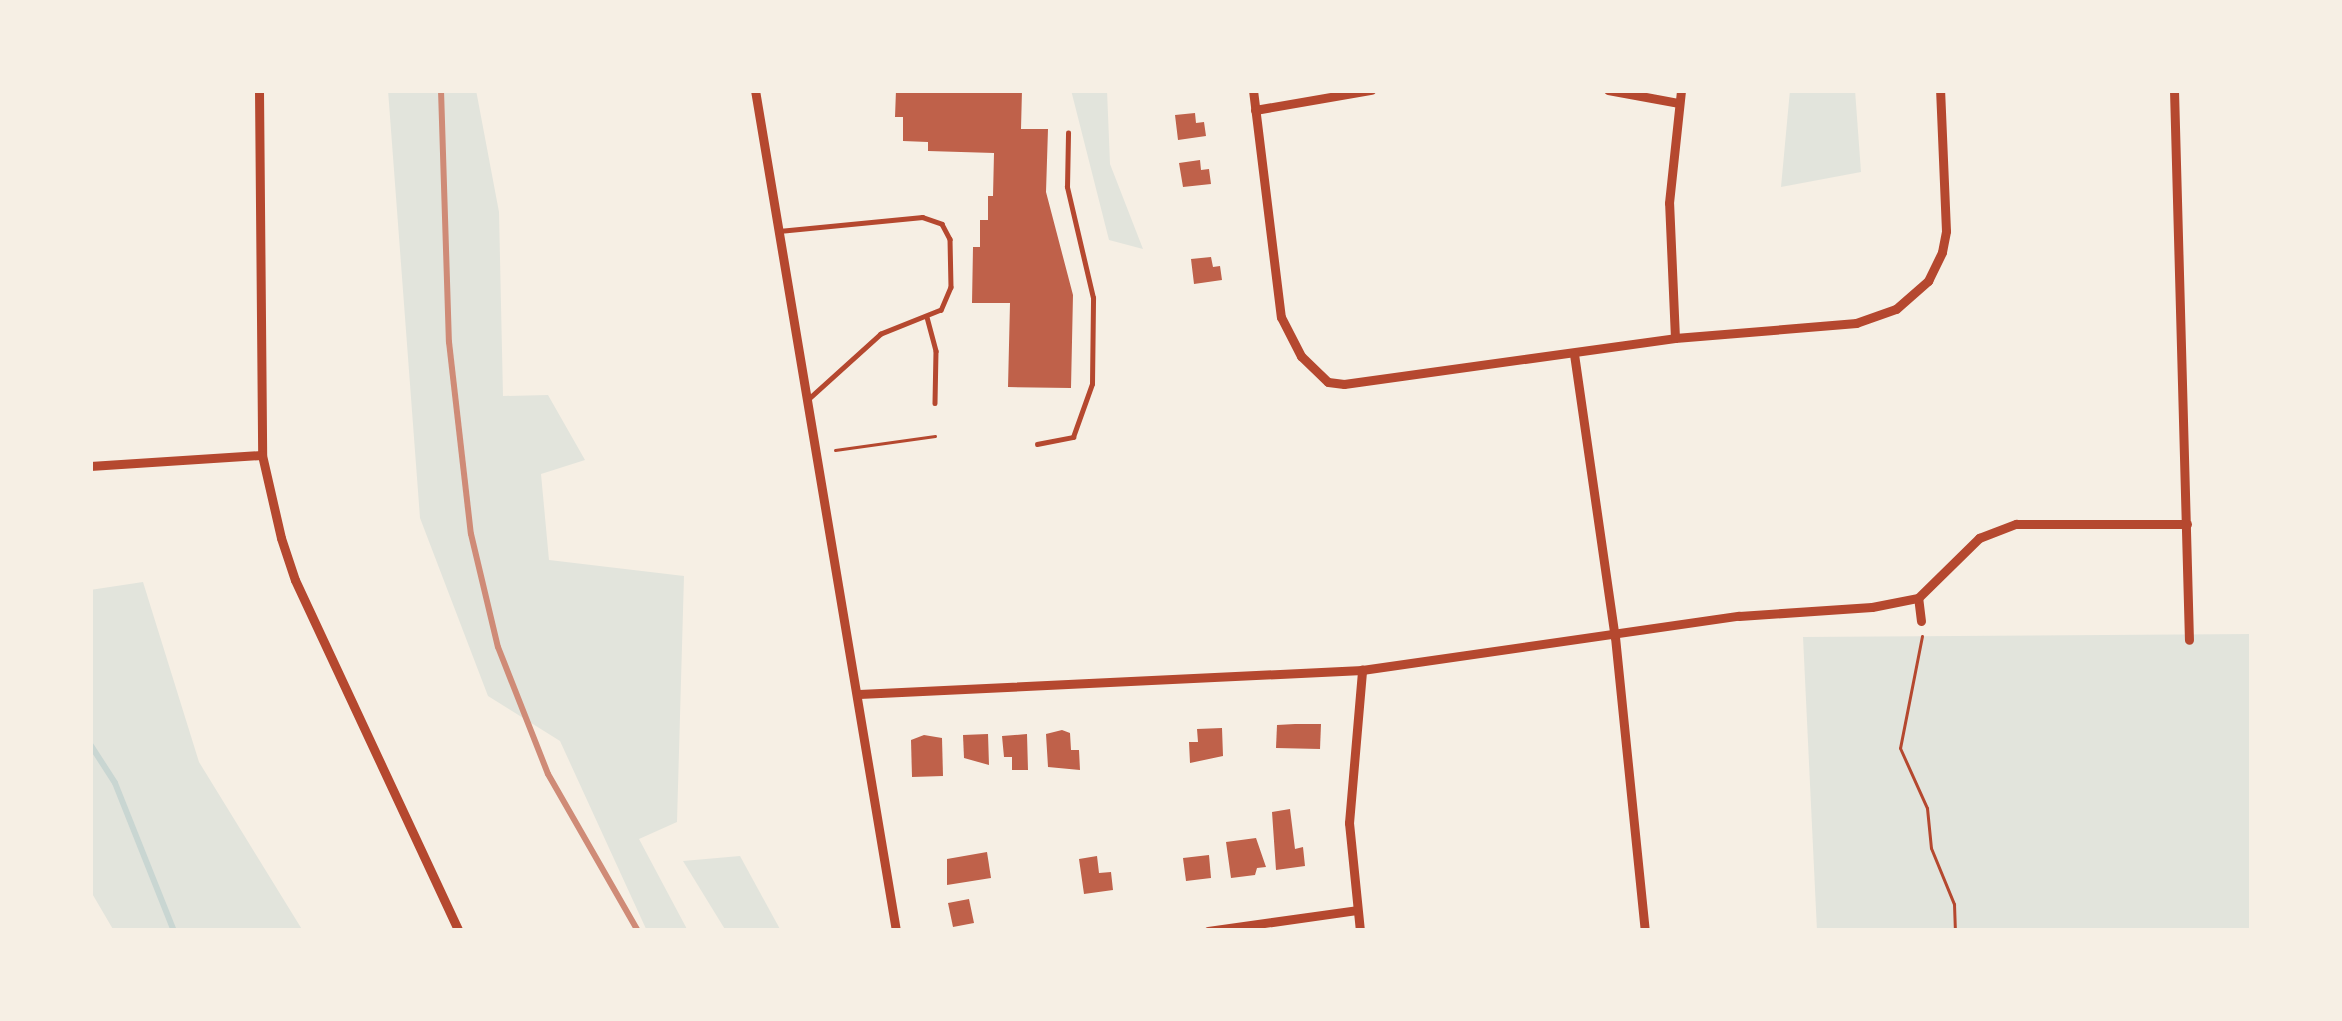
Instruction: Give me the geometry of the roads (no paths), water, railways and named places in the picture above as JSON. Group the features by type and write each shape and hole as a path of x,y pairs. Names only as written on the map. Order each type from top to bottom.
{"street":[{"path":"259,90 262,454 296,580 459,931"},
{"path":"755,90 896,931"},
{"path":"1253,90 1281,317 1301,356 1328,382 1423,376 1675,338 1856,323 1896,310 1934,272 1946,231 1940,90"},
{"path":"1255,110 1371,90"},
{"path":"1608,90 1678,103"},
{"path":"1675,338 1670,203 1681,90"},
{"path":"2174,90 2189,640"},
{"path":"1574,354 1615,637 1646,931"},
{"path":"90,466 262,454"},
{"path":"859,694 1362,670 1739,616 1872,608 1918,598 1979,538 2016,524 2187,524"},
{"path":"1918,598 1921,621"},
{"path":"1360,931 1349,787 1362,670"},
{"path":"1208,931 1357,910"}],"lane":[{"path":"1037,444 1073,437 1091,384 1094,298 1066,187 1068,133"},
{"path":"779,231 850,220 938,221 950,238 951,287 941,310 881,334 808,400"},
{"path":"927,317 936,351 935,403"}],"waterway":[{"path":"90,744 115,783 174,931"}],"railway":[{"path":"441,90 449,342 471,534 498,647 548,774 638,931"}]}
